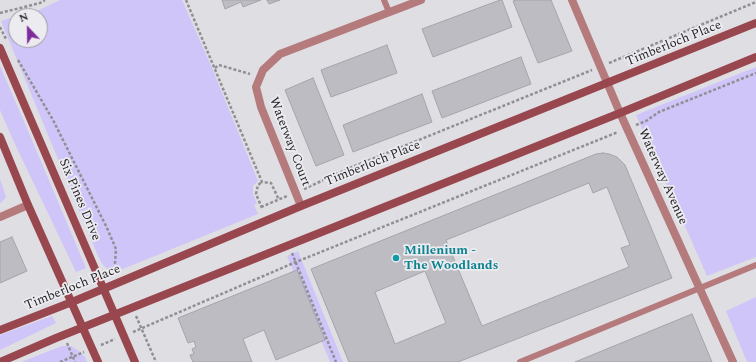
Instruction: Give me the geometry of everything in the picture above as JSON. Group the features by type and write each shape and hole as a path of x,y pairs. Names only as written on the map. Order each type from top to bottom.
{"street":[{"path":"260,77 263,70 280,54 422,0"},
{"name":"Waterway Avenue","path":"572,0 620,113 733,362"},
{"name":"Timberloch Place","path":"0,330 72,302 301,206 756,23"},
{"name":"Six Pines Drive","path":"0,48 135,362"},
{"path":"0,362 756,57"},
{"name":"Waterway Court","path":"260,77 256,87 261,107 301,206"},
{"path":"0,137 28,205 98,362"},
{"path":"0,217 28,205"}],"lane":[{"path":"384,0 390,12"},
{"path":"520,362 756,265"}],"path":[{"path":"0,14 46,0"},
{"path":"186,0 262,182"},
{"path":"284,213 279,200 271,183 262,182 258,185 256,194 261,207 279,200 352,167 756,2"},
{"path":"0,27 6,40"},
{"path":"18,60 53,120 107,228 116,249 115,263"},
{"path":"215,68 220,65 260,77"},
{"path":"60,362 296,262 646,121 659,112 756,73"},
{"path":"289,245 336,362"}],"shaded area":[{"path":"60,0 182,0 212,68 258,181 253,186 253,194 257,204 254,205 258,214 118,271 109,270 103,265 12,48 48,48 48,8 43,8"},
{"path":"8,19 8,38 1,21"},
{"path":"0,66 86,268 76,272 0,110"},
{"path":"756,67 756,257 707,276 636,115"},
{"path":"0,179 6,197 1,203 0,203"},
{"path":"298,251 343,362 330,362 287,256"},
{"path":"756,297 756,362 747,362 726,311"},
{"path":"52,316 56,323 0,350 0,335"},
{"path":"62,346 71,346 79,351 85,357 87,362 21,362"}],"building":[{"path":"222,0 261,0 243,7 241,2 225,9"},
{"path":"267,0 280,0 269,4"},
{"path":"502,0 512,27 433,57 422,29"},
{"path":"551,0 572,51 538,63 513,1"},
{"path":"387,45 397,73 331,97 321,70"},
{"path":"521,57 531,84 442,118 432,91"},
{"path":"313,78 344,155 316,166 285,90"},
{"path":"422,94 432,122 353,152 343,125"},
{"name":"Millenium - The Woodlands","path":"603,153 617,157 625,165 672,278 458,362 349,362 311,269 596,154","holes":["589,183 593,193 607,187 630,245 621,248 629,267 482,326 446,240","425,271 446,323 395,344 375,292"]},
{"path":"12,237 27,271 0,283 0,242"},
{"path":"297,270 325,340 276,360 264,330 243,339 252,362 193,362 190,355 194,354 192,349 196,347 194,341 188,343 178,318"},
{"path":"692,314 712,362 575,362"}],"place":[{"name":"Millenium - The Woodlands","path":"396,258"}]}
